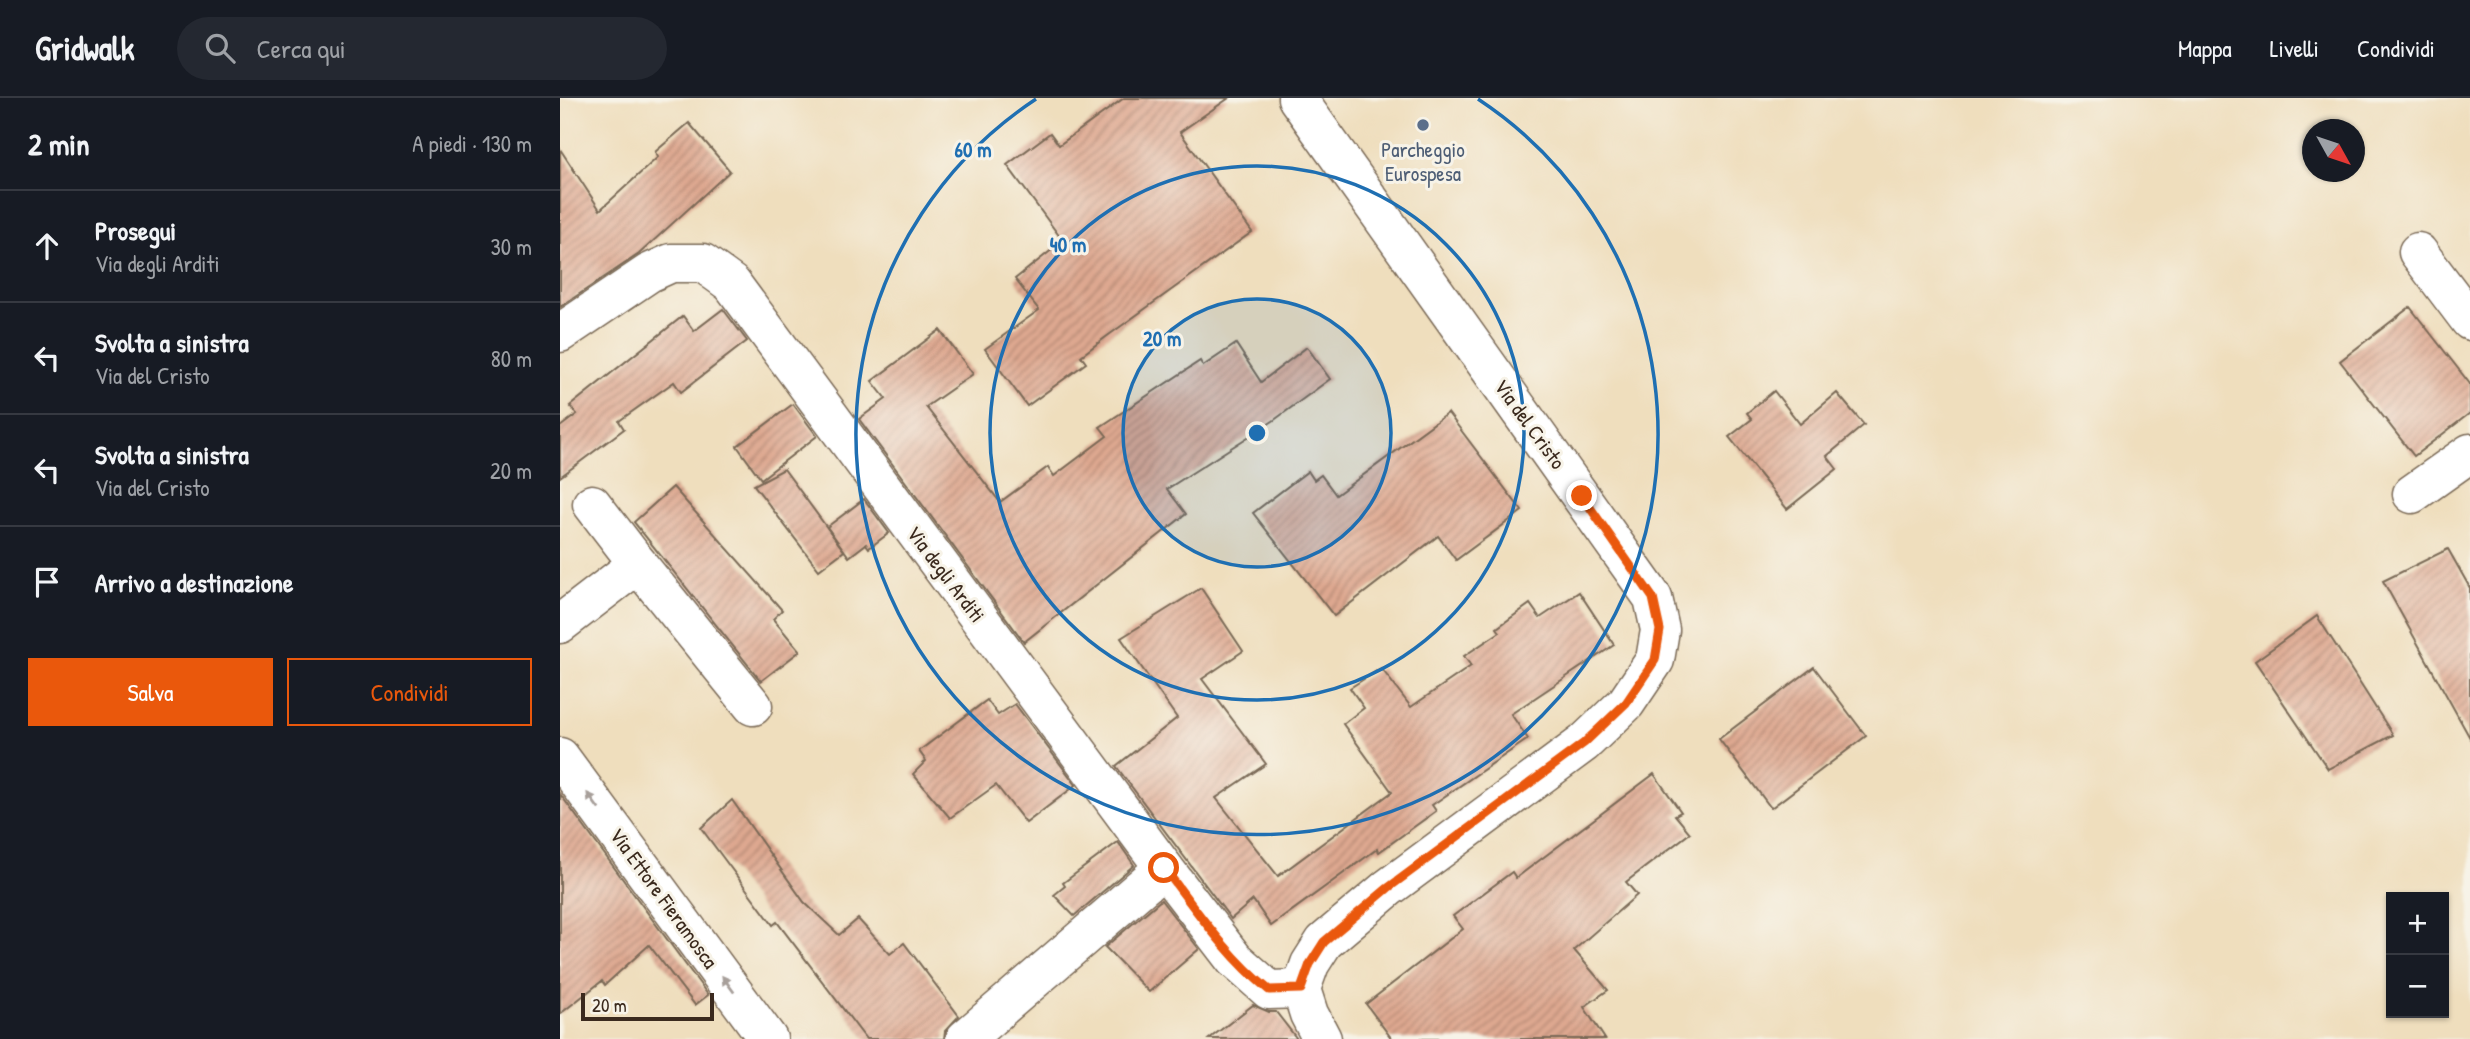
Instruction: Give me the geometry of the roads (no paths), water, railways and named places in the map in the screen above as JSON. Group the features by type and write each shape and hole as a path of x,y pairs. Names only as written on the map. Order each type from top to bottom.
{"street":[{"name":"Via del Cristo","path":"1297,98 1653,598 1660,630 1655,660 1626,703 1584,743 1388,888 1324,942 1310,964 1301,989"},
{"path":"2418,252 2470,321"},
{"name":"Via degli Arditi","path":"560,333 649,273 671,263 703,263 732,284 1234,959 1269,990 1301,989"},
{"path":"2412,494 2470,453"},
{"path":"592,505 753,706"},
{"path":"560,624 638,564"},
{"name":"Via Ettore Fieramosca","path":"560,757 768,1039"},
{"path":"965,1039 1164,868"},
{"path":"1301,989 1309,1014 1322,1039"}],"place":[{"name":"Parcheggio Eurospesa","path":"1423,125"}]}
